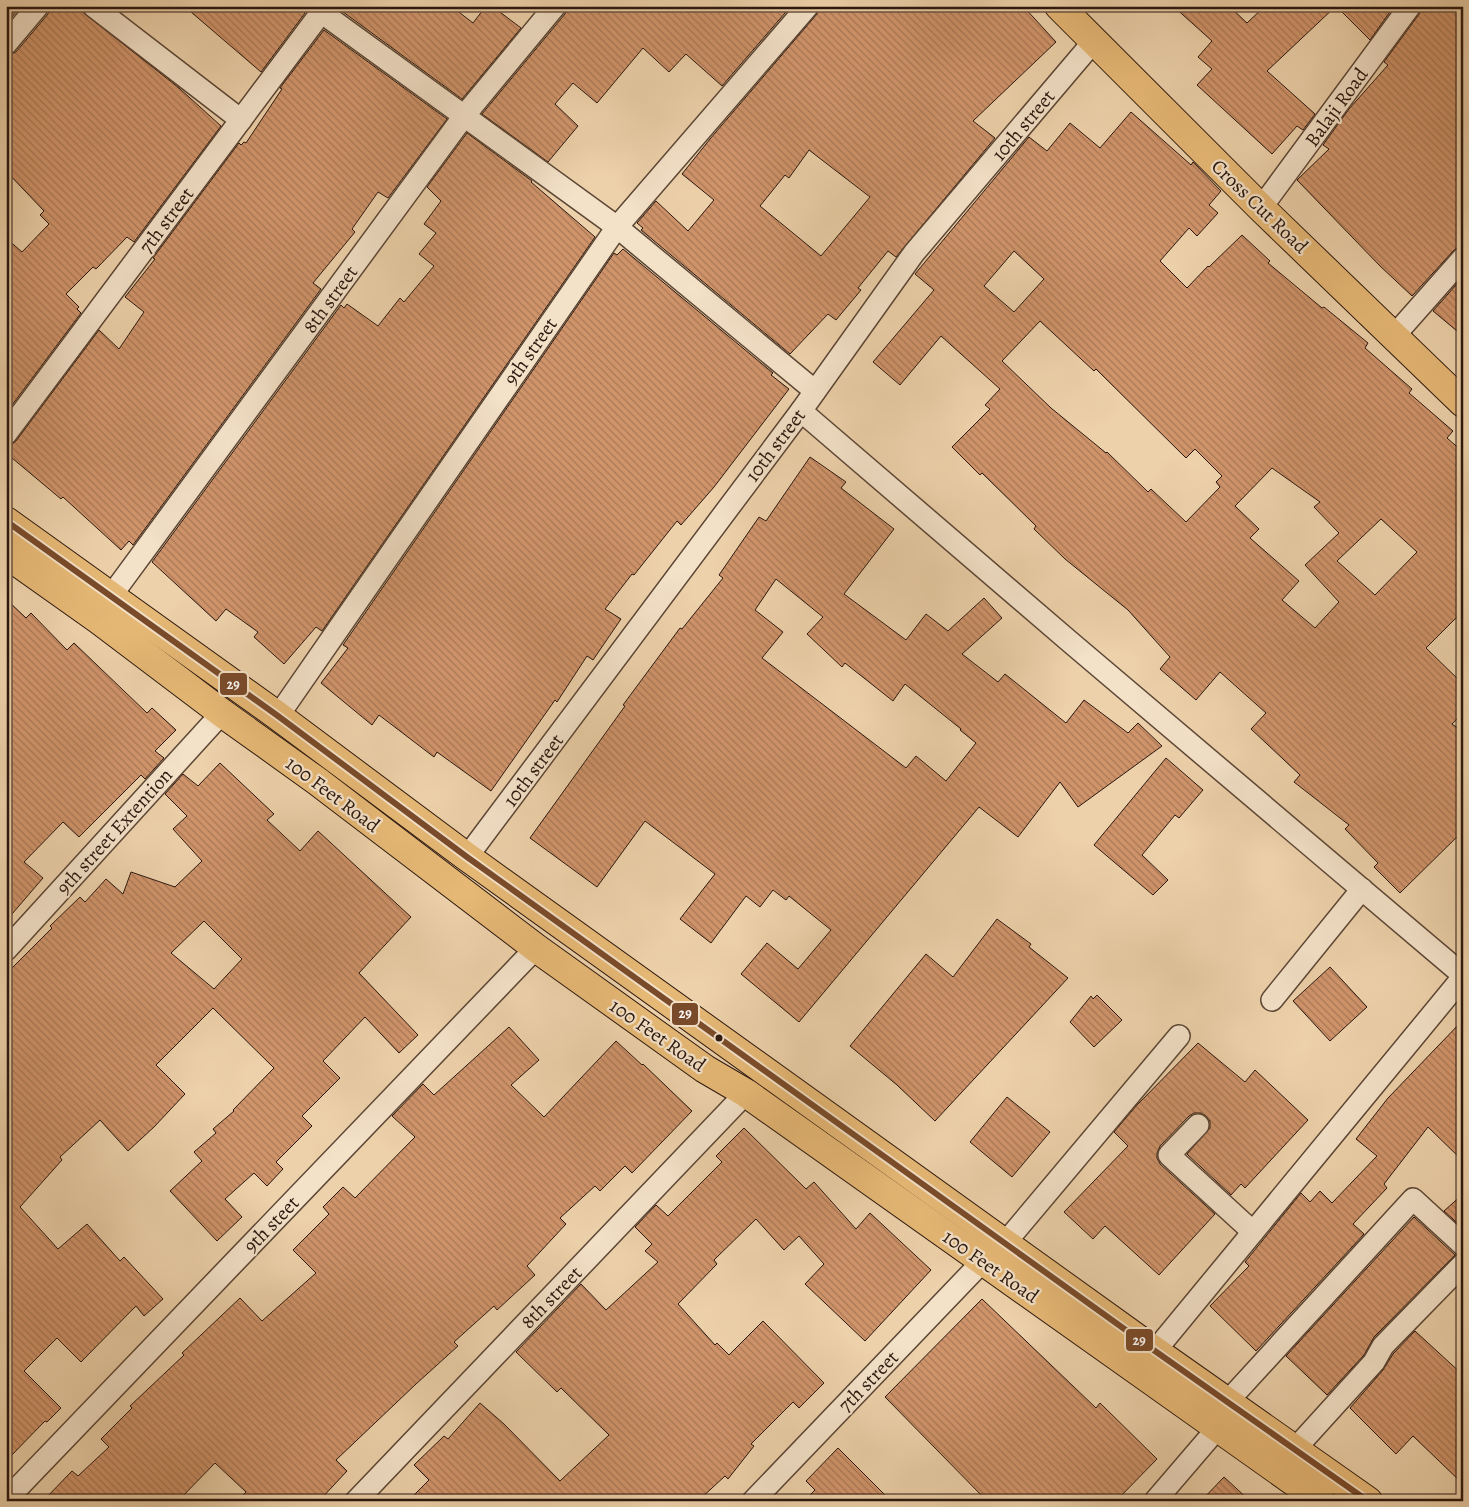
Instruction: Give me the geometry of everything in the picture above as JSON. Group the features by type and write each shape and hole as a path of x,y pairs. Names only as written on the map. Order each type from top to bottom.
{"main road":[{"name":"Cross Cut Road","path":"1059,6 1261,208 1463,403"},
{"name":"100 Feet Road","path":"6,521 278,716 467,857 1005,1244 1148,1362 1218,1428 1321,1501"},
{"name":"100 Feet Road","path":"6,554 99,620 222,713 317,781 536,948 705,1069 746,1093 983,1261 1148,1362 1231,1404 1368,1501"}],"street":[{"path":"6,44 38,6"},
{"path":"93,6 242,120"},
{"name":"8th street","path":"111,596 464,116 555,6"},
{"name":"9th street","path":"278,716 617,227 808,6"},
{"name":"Balaji Road","path":"1261,208 1410,6"},
{"path":"323,9 464,116 617,227 815,392"},
{"name":"7th street","path":"6,434 323,9"},
{"name":"10th street","path":"467,857 801,411 914,253 1094,41"},
{"path":"1394,336 1463,258"},
{"path":"801,411 1463,976 1148,1362"},
{"name":"9th street Extention","path":"6,950 222,713"},
{"path":"1272,1000 1362,890"},
{"name":"9th steet","path":"6,1500 536,948"},
{"path":"1005,1244 1179,1036"},
{"name":"8th street","path":"356,1501 746,1093"},
{"path":"1198,1125 1169,1155 1253,1232"},
{"path":"1156,1501 1218,1428 1231,1404 1413,1198 1463,1246"},
{"name":"7th street","path":"753,1501 983,1261"},
{"path":"1295,1449 1374,1362 1383,1346 1463,1264"}],"building":[{"path":"6,6 21,6 6,24"},
{"path":"50,6 75,6 179,88 221,126 134,242 127,237 96,269 93,267 66,294 79,307 77,309 81,313 6,413 6,238 22,252 49,224 40,215 44,211 6,171 6,56 16,52 48,14"},
{"path":"184,6 298,6 305,13 261,72"},
{"path":"341,6 451,6 473,23 486,6 492,6 521,28 462,99 339,9"},
{"path":"568,6 791,6 722,86 686,54 669,72 643,48 597,103 573,83 555,104 578,126 548,162 482,114 565,14"},
{"path":"820,6 1023,6 1056,42 973,121 995,138 896,257 888,251 858,288 861,290 836,320 828,314 790,354 641,230 643,228 637,223 656,201 688,231 714,200 682,174 817,14","holes":["809,150 870,197 821,256 760,206 785,175 789,178"]},
{"path":"1173,6 1229,6 1247,23 1265,6 1336,6 1267,71 1315,114 1303,130 1297,126 1272,154 1197,85 1212,69 1198,57 1212,41"},
{"path":"1336,6 1394,6 1370,40"},
{"path":"1422,6 1463,6 1463,246 1454,250 1412,296 1380,266 1297,180 1329,149 1323,145 1349,109 1388,65 1384,62 1420,13"},
{"path":"324,30 447,119 388,198 378,192 352,229 355,232 313,283 321,289 133,545 129,541 121,550 63,497 61,499 6,453 6,446 16,441 99,330 119,349 144,312 125,297 155,259 153,258 239,143 241,145 244,142 246,143 282,89 280,88"},
{"path":"1131,112 1191,165 1193,162 1221,191 1209,205 1218,213 1197,236 1189,228 1160,261 1187,288 1242,235 1270,261 1268,263 1368,343 1365,348 1412,389 1409,393 1453,431 1447,438 1463,452 1463,611 1426,648 1463,684 1463,713 1452,724 1463,732 1463,831 1400,893 1374,867 1378,863 1345,829 1349,825 1294,782 1300,775 1251,729 1266,713 1220,672 1196,700 1160,669 1170,657 1128,610 1065,559 1034,529 1036,526 982,473 980,475 952,447 990,409 985,405 1000,389 941,336 900,385 873,362 934,290 915,274 1029,137 1047,151 1070,123 1100,148","holes":["1014,251 1044,279 1014,312 984,286","1040,321 1094,371 1096,369 1186,458 1195,449 1222,476 1216,482 1220,487 1186,522 1151,489 1148,492 1107,452 1051,408 1002,361","1272,468 1320,502 1314,507 1339,533 1305,565 1339,602 1315,628 1282,600 1299,581 1250,538 1259,529 1235,506","1381,519 1417,552 1375,595 1337,561"]},
{"path":"467,133 532,181 595,237 322,631 316,627 284,664 254,637 258,632 226,609 216,621 152,562 341,305 344,308 347,304 378,326 400,298 404,302 434,266 419,254 436,233 424,224 441,201 427,187"},
{"path":"623,249 773,373 771,375 789,389 714,487 681,525 677,521 605,609 621,619 593,660 587,656 557,702 555,700 491,791 437,752 434,757 379,715 372,725 321,683 348,648 343,645 614,253 617,255"},
{"path":"1463,277 1463,336 1433,311"},
{"path":"810,457 846,482 841,488 894,529 844,594 906,640 926,614 948,631 984,598 1002,618 962,654 998,682 1005,674 1066,723 1084,700 1128,733 1138,723 1162,746 1078,807 1060,782 1018,837 979,807 799,1022 741,974 767,943 798,969 831,930 789,896 786,900 773,890 760,907 746,896 711,943 680,919 715,874 645,821 597,887 530,838 625,706 623,705 680,628 682,629 723,578 719,575 759,517 766,521","holes":["776,579 823,617 807,634 842,667 845,663 893,701 905,684 976,743 946,781 916,756 906,768 762,658 783,632 755,610"]},
{"path":"6,599 26,618 31,613 67,650 74,643 147,713 152,708 176,730 155,751 164,758 145,779 141,775 79,837 63,822 24,862 43,878 6,921"},
{"path":"1166,758 1203,790 1179,818 1175,815 1142,855 1168,880 1153,895 1094,845"},
{"path":"220,763 274,814 267,820 300,851 318,831 411,917 359,973 418,1035 399,1053 365,1017 323,1061 340,1078 302,1116 312,1126 276,1162 283,1169 267,1186 254,1173 225,1199 242,1217 217,1241 170,1191 202,1161 194,1152 216,1133 213,1129 234,1111 274,1068 213,1008 156,1065 185,1094 154,1127 128,1151 100,1120 60,1157 62,1160 20,1207 58,1249 87,1224 120,1261 124,1257 163,1299 144,1316 136,1306 81,1362 57,1338 24,1371 61,1408 47,1422 45,1421 6,1461 6,974 52,928 50,926 80,897 85,902 106,879 123,894 131,872 175,887 202,861 173,829 187,816 165,794 183,774 198,786","holes":["204,921 242,959 214,989 171,953"]},
{"path":"997,919 1031,944 1029,947 1068,978 935,1121 897,1085 850,1046 926,954 953,977"},
{"path":"1330,967 1367,1007 1330,1041 1293,1001"},
{"path":"1097,995 1122,1020 1094,1047 1070,1022 1091,996 1093,999"},
{"path":"1463,1020 1463,1161 1428,1127 1384,1184 1387,1188 1353,1224 1364,1234 1256,1351 1210,1306 1249,1266 1245,1262 1301,1193 1310,1202 1320,1191 1332,1203 1377,1156 1356,1139 1388,1098"},
{"path":"509,1027 539,1060 511,1085 544,1117 616,1041 692,1111 632,1173 625,1166 600,1191 595,1186 560,1218 566,1224 527,1266 535,1275 497,1310 494,1306 454,1342 458,1346 336,1460 347,1471 319,1501 237,1501 246,1492 215,1463 178,1501 43,1501 72,1471 78,1476 109,1447 101,1439 132,1408 130,1406 240,1298 262,1321 316,1273 293,1250 329,1214 323,1207 343,1187 355,1198 415,1137 392,1116 423,1084 434,1095"},
{"path":"1198,1043 1245,1082 1255,1070 1308,1120 1245,1188 1241,1184 1231,1195 1187,1154 1210,1128 1210,1121 1206,1116 1201,1113 1194,1113 1189,1116 1160,1146 1157,1158 1160,1164 1215,1214 1159,1275 1105,1226 1093,1239 1064,1212 1128,1146 1114,1132 1137,1105"},
{"path":"1007,1097 1050,1132 1012,1177 970,1142"},
{"path":"744,1128 806,1189 814,1182 856,1229 870,1213 931,1270 865,1341 805,1284 824,1264 799,1236 784,1250 756,1219 714,1260 717,1264 678,1304 715,1345 717,1343 729,1355 763,1321 824,1383 799,1408 793,1402 751,1444 754,1446 728,1479 725,1476 698,1501 408,1501 429,1480 414,1465 444,1436 448,1439 480,1403 504,1424 560,1481 609,1435 561,1388 557,1392 516,1352 581,1284 606,1310 658,1262 645,1251 652,1244 635,1227 656,1205 668,1216 722,1162 716,1156"},
{"path":"1463,1194 1463,1228 1444,1211"},
{"path":"1414,1217 1455,1255 1374,1337 1364,1355 1327,1395 1286,1356"},
{"path":"982,1299 1096,1408 1100,1403 1157,1459 1116,1501 987,1501 885,1397"},
{"path":"1415,1331 1463,1375 1463,1484 1413,1436 1396,1454 1350,1408 1383,1370 1393,1354"},
{"path":"838,1448 891,1501 804,1501 815,1490 806,1481"},
{"path":"1224,1477 1250,1501 1201,1501"}],"transit line":[{"name":"29","path":"6,521 278,716 467,857 1155,1351 1368,1501"}]}
